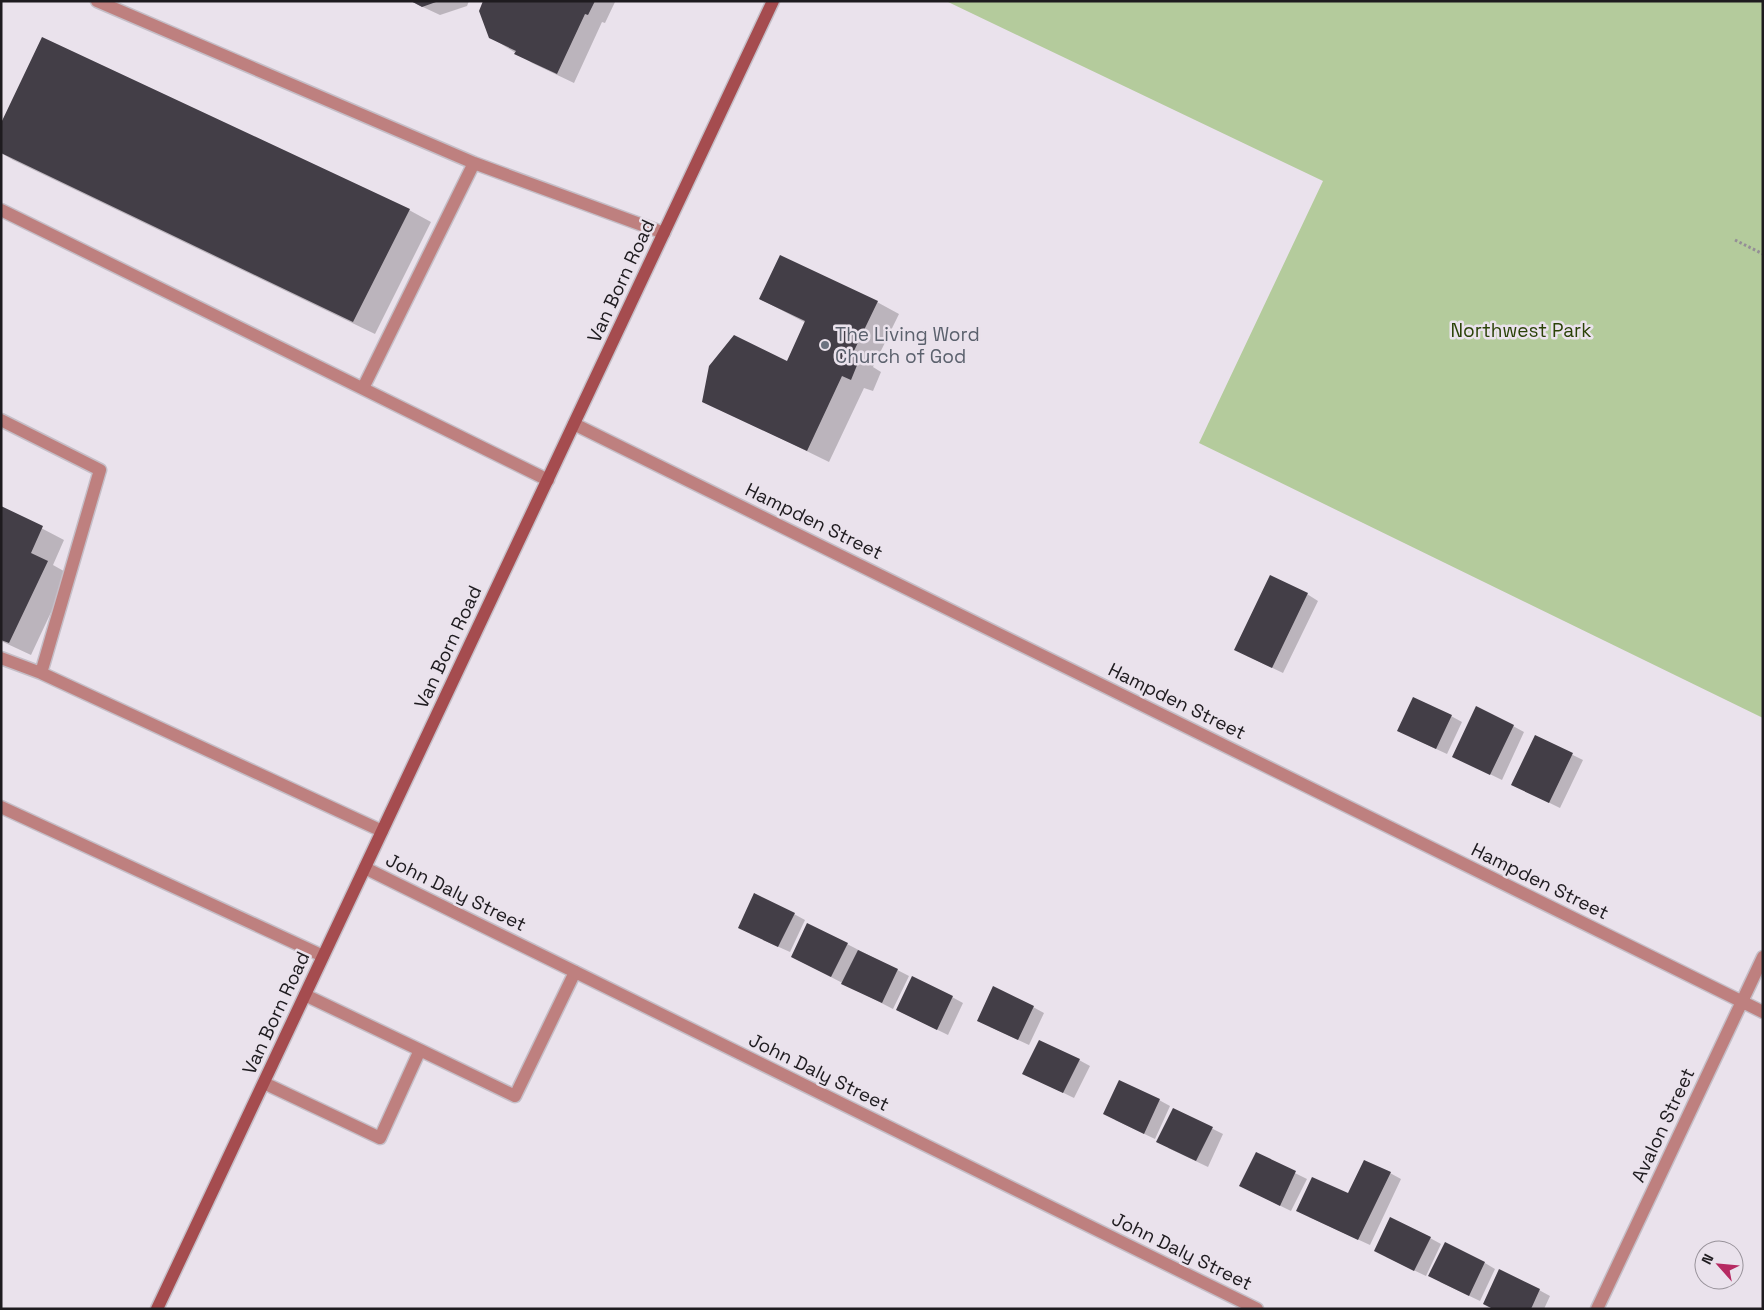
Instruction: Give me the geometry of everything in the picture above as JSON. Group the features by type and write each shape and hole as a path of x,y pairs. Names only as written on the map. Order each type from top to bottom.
{"main road":[{"name":"Van Born Road","path":"158,1309 773,1"}],"street":[{"path":"97,1 474,163 664,233"},
{"path":"363,388 474,163"},
{"path":"1,210 548,480"},
{"path":"1,420 100,470 41,673"},
{"name":"Hampden Street","path":"574,424 1763,1012"},
{"path":"1,658 41,673 382,831"},
{"path":"1,807 323,956"},
{"name":"John Daly Street","path":"365,868 1257,1309"},
{"name":"Avalon Street","path":"1597,1309 1763,957"},
{"path":"305,995 515,1096 575,972"},
{"path":"264,1083 380,1138 420,1050"}],"path":[{"path":"1735,240 1763,254"}],"green space":[{"name":"Northwest Park","path":"946,1 1763,1 1763,718 1199,443 1323,181"}],"building":[{"path":"411,1 436,1 436,2 422,7"},
{"path":"483,1 595,1 588,15 585,14 557,74 514,54 516,51 489,38 479,11"},
{"path":"42,37 410,209 353,322 1,153 1,123"},
{"name":"The Living Word Church of God","path":"780,255 878,301 852,355 860,358 851,380 842,376 807,451 702,402 709,366 734,335 787,361 805,321 759,299"},
{"path":"1,506 43,526 31,553 48,561 9,643 1,640"},
{"path":"1270,575 1308,593 1272,668 1234,650"},
{"path":"1413,697 1452,715 1436,749 1397,731"},
{"path":"1476,706 1514,725 1490,775 1452,757"},
{"path":"1535,735 1573,753 1549,803 1511,785"},
{"path":"754,893 795,913 778,947 738,928"},
{"path":"807,923 848,943 831,977 791,957"},
{"path":"858,950 898,969 882,1003 841,984"},
{"path":"912,976 953,996 937,1030 896,1010"},
{"path":"993,986 1034,1006 1018,1040 977,1021"},
{"path":"1039,1040 1080,1059 1063,1093 1022,1074"},
{"path":"1119,1080 1160,1099 1144,1134 1103,1114"},
{"path":"1173,1108 1213,1127 1196,1161 1156,1142"},
{"path":"1256,1152 1296,1171 1280,1206 1239,1186"},
{"path":"1364,1160 1391,1172 1358,1240 1296,1211 1312,1177 1348,1193"},
{"path":"1390,1217 1431,1237 1414,1271 1374,1251"},
{"path":"1445,1242 1485,1262 1469,1296 1428,1276"},
{"path":"1499,1269 1540,1289 1531,1309 1493,1309 1483,1304"}],"place":[{"name":"The Living Word Church of God","path":"825,345"}]}
